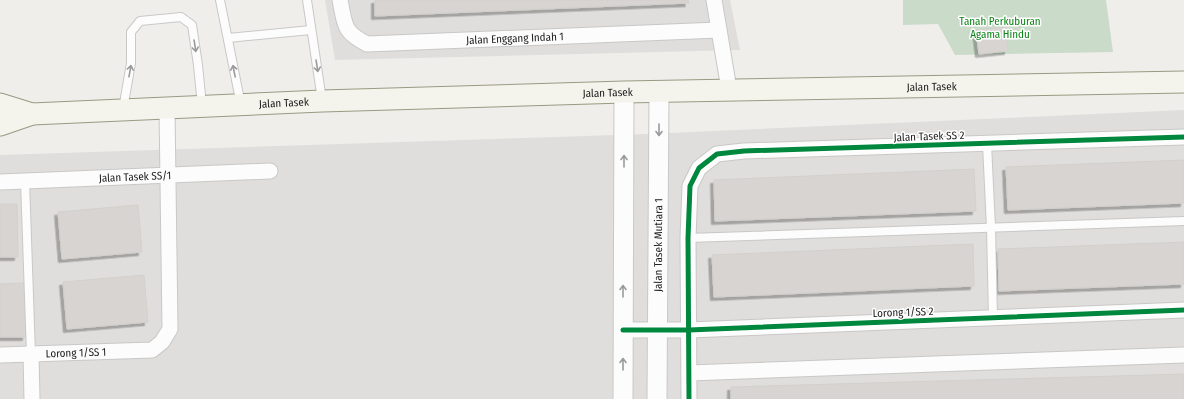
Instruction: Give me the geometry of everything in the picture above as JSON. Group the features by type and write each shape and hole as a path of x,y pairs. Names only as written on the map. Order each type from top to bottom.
{"main road":[{"name":"Jalan Tasek","path":"0,125 32,114 322,101 729,89 943,87 1184,82"},
{"name":"Jalan Tasek","path":"0,104 32,114"}],"street":[{"name":"Jalan Enggang Indah 1","path":"340,0 345,26 354,38 367,44 719,30"},
{"path":"714,0 729,89"},
{"name":"Jalan Tasek Mutiara 1","path":"657,399 659,91"},
{"path":"623,399 624,92"},
{"path":"166,108 167,175"},
{"name":"Jalan Tasek SS 2","path":"688,238 690,186 699,168 717,154 752,151 1184,137"},
{"name":"Jalan Tasek SS/1","path":"0,182 270,171"},
{"name":"Lorong 1/SS 1","path":"0,355 152,350 162,342 170,329 167,175"},
{"path":"688,238 689,399"},
{"name":"Lorong 1/SS 2","path":"623,330 689,330 1184,310"},
{"path":"31,354 32,399"},
{"path":"689,373 1184,355"}],"lane":[{"path":"220,0 241,105"},
{"path":"307,0 322,101"},
{"path":"123,110 131,63 131,32 140,21 181,17 192,25 202,106"},
{"path":"228,38 311,30"},
{"path":"987,144 993,318"},
{"path":"25,181 31,354"},
{"path":"688,238 1184,221"}],"shaded area":[{"path":"325,0 730,0 740,50 335,60"},
{"path":"1184,110 1184,399 0,399 0,155 646,134"}],"green space":[{"name":"Tanah Perkuburan Agama Hindu","path":"903,0 1106,0 1113,52 955,55 938,24 903,25"}],"building":[{"path":"375,0 688,0 689,3 375,16"},
{"path":"1006,27 1008,51 979,54 976,30"},
{"path":"1184,160 1184,203 1008,210 1006,167"},
{"path":"974,169 976,211 715,221 714,180"},
{"path":"0,204 17,204 18,257 0,257"},
{"path":"138,205 142,252 62,259 58,212"},
{"path":"1184,242 1184,284 999,291 998,249"},
{"path":"973,244 974,286 714,297 712,255"},
{"path":"144,275 148,322 67,329 63,282"},
{"path":"25,283 26,337 0,337 0,284"},
{"path":"1184,374 1184,399 731,399 731,387"}],"cycle path":[{"path":"689,399 688,238 690,186 699,168 717,154 744,151 1184,137"},
{"path":"623,330 689,330 1184,310"}]}
